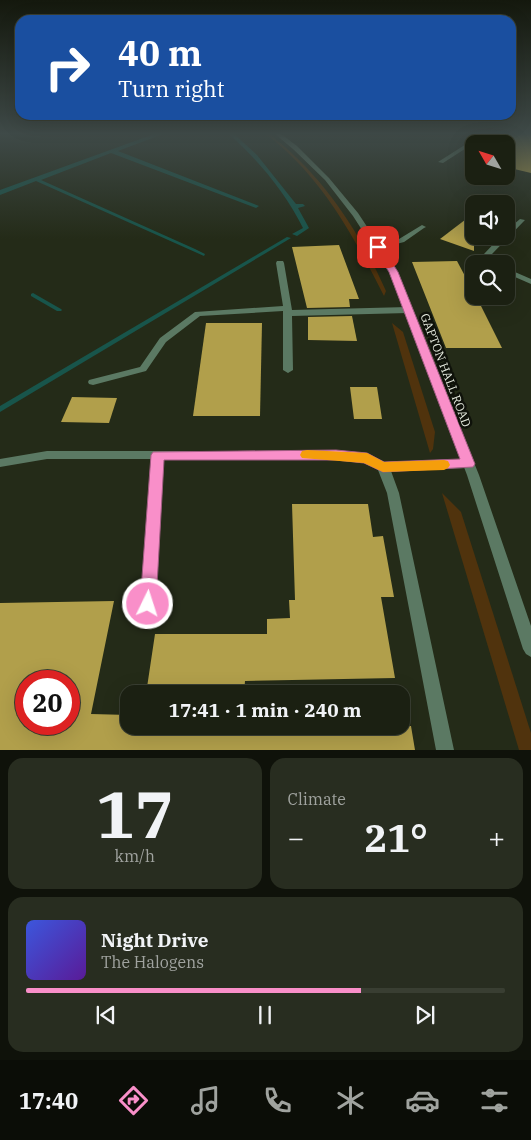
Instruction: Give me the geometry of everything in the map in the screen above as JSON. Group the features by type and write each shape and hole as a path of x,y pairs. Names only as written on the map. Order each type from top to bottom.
{"street":[{"name":"GAPTON HALL ROAD","path":"316,169 331,184 378,247 393,272 468,464 531,649"},
{"path":"515,227 522,220"},
{"path":"378,247 393,245 406,240 422,227"},
{"path":"488,255 496,245"},
{"path":"280,263 287,311 288,370"},
{"path":"515,274 531,282"},
{"path":"93,382 144,369 163,340 198,314 408,310"},
{"path":"0,463 47,455 336,455 367,458 383,467 468,464"},
{"path":"148,604 158,455"},
{"path":"383,467 393,493 445,750"}],"shaded area":[{"path":"304,169 308,169 322,185 351,226 386,291 384,296 348,229 320,188"},
{"path":"392,323 403,332 435,432 433,449 430,453"},
{"path":"442,493 461,512 531,733 531,750 519,750"}],"water":[{"path":"58,169 70,169 41,180 205,254 204,256 36,181 0,195 0,190"},
{"path":"153,169 164,169 259,206 256,208"},
{"path":"263,169 268,169 296,204 303,204 305,206 298,208 309,228 297,236 292,234 303,228 280,190"},
{"path":"287,237 291,238 0,412 0,406"}],"building":[{"path":"515,169 515,169 531,169 531,173"},
{"path":"465,220 465,245 474,245 474,251 440,239"},
{"path":"339,245 359,299 349,299 350,307 307,308 292,247"},
{"path":"457,261 465,276 465,305 480,305 502,348 446,348 412,262"},
{"path":"352,316 357,341 308,340 308,317"},
{"path":"206,323 262,323 260,416 193,416"},
{"path":"350,387 377,387 382,419 354,419"},
{"path":"72,397 117,398 109,423 61,422"},
{"path":"292,504 368,504 373,537 383,536 394,597 381,597 395,678 245,681 245,685 147,685 155,634 267,634 267,619 290,618 289,600 295,600"},
{"path":"114,601 91,714 120,715 120,735 410,735 411,726 415,750 0,750 0,603"}],"waterway":[{"path":"33,295 59,310"}],"slow traffic":[{"path":"307,455 367,458 383,467 444,465"}],"route":[{"path":"148,604 158,455 336,455 367,458 383,467 468,464 393,272 378,247"}]}
